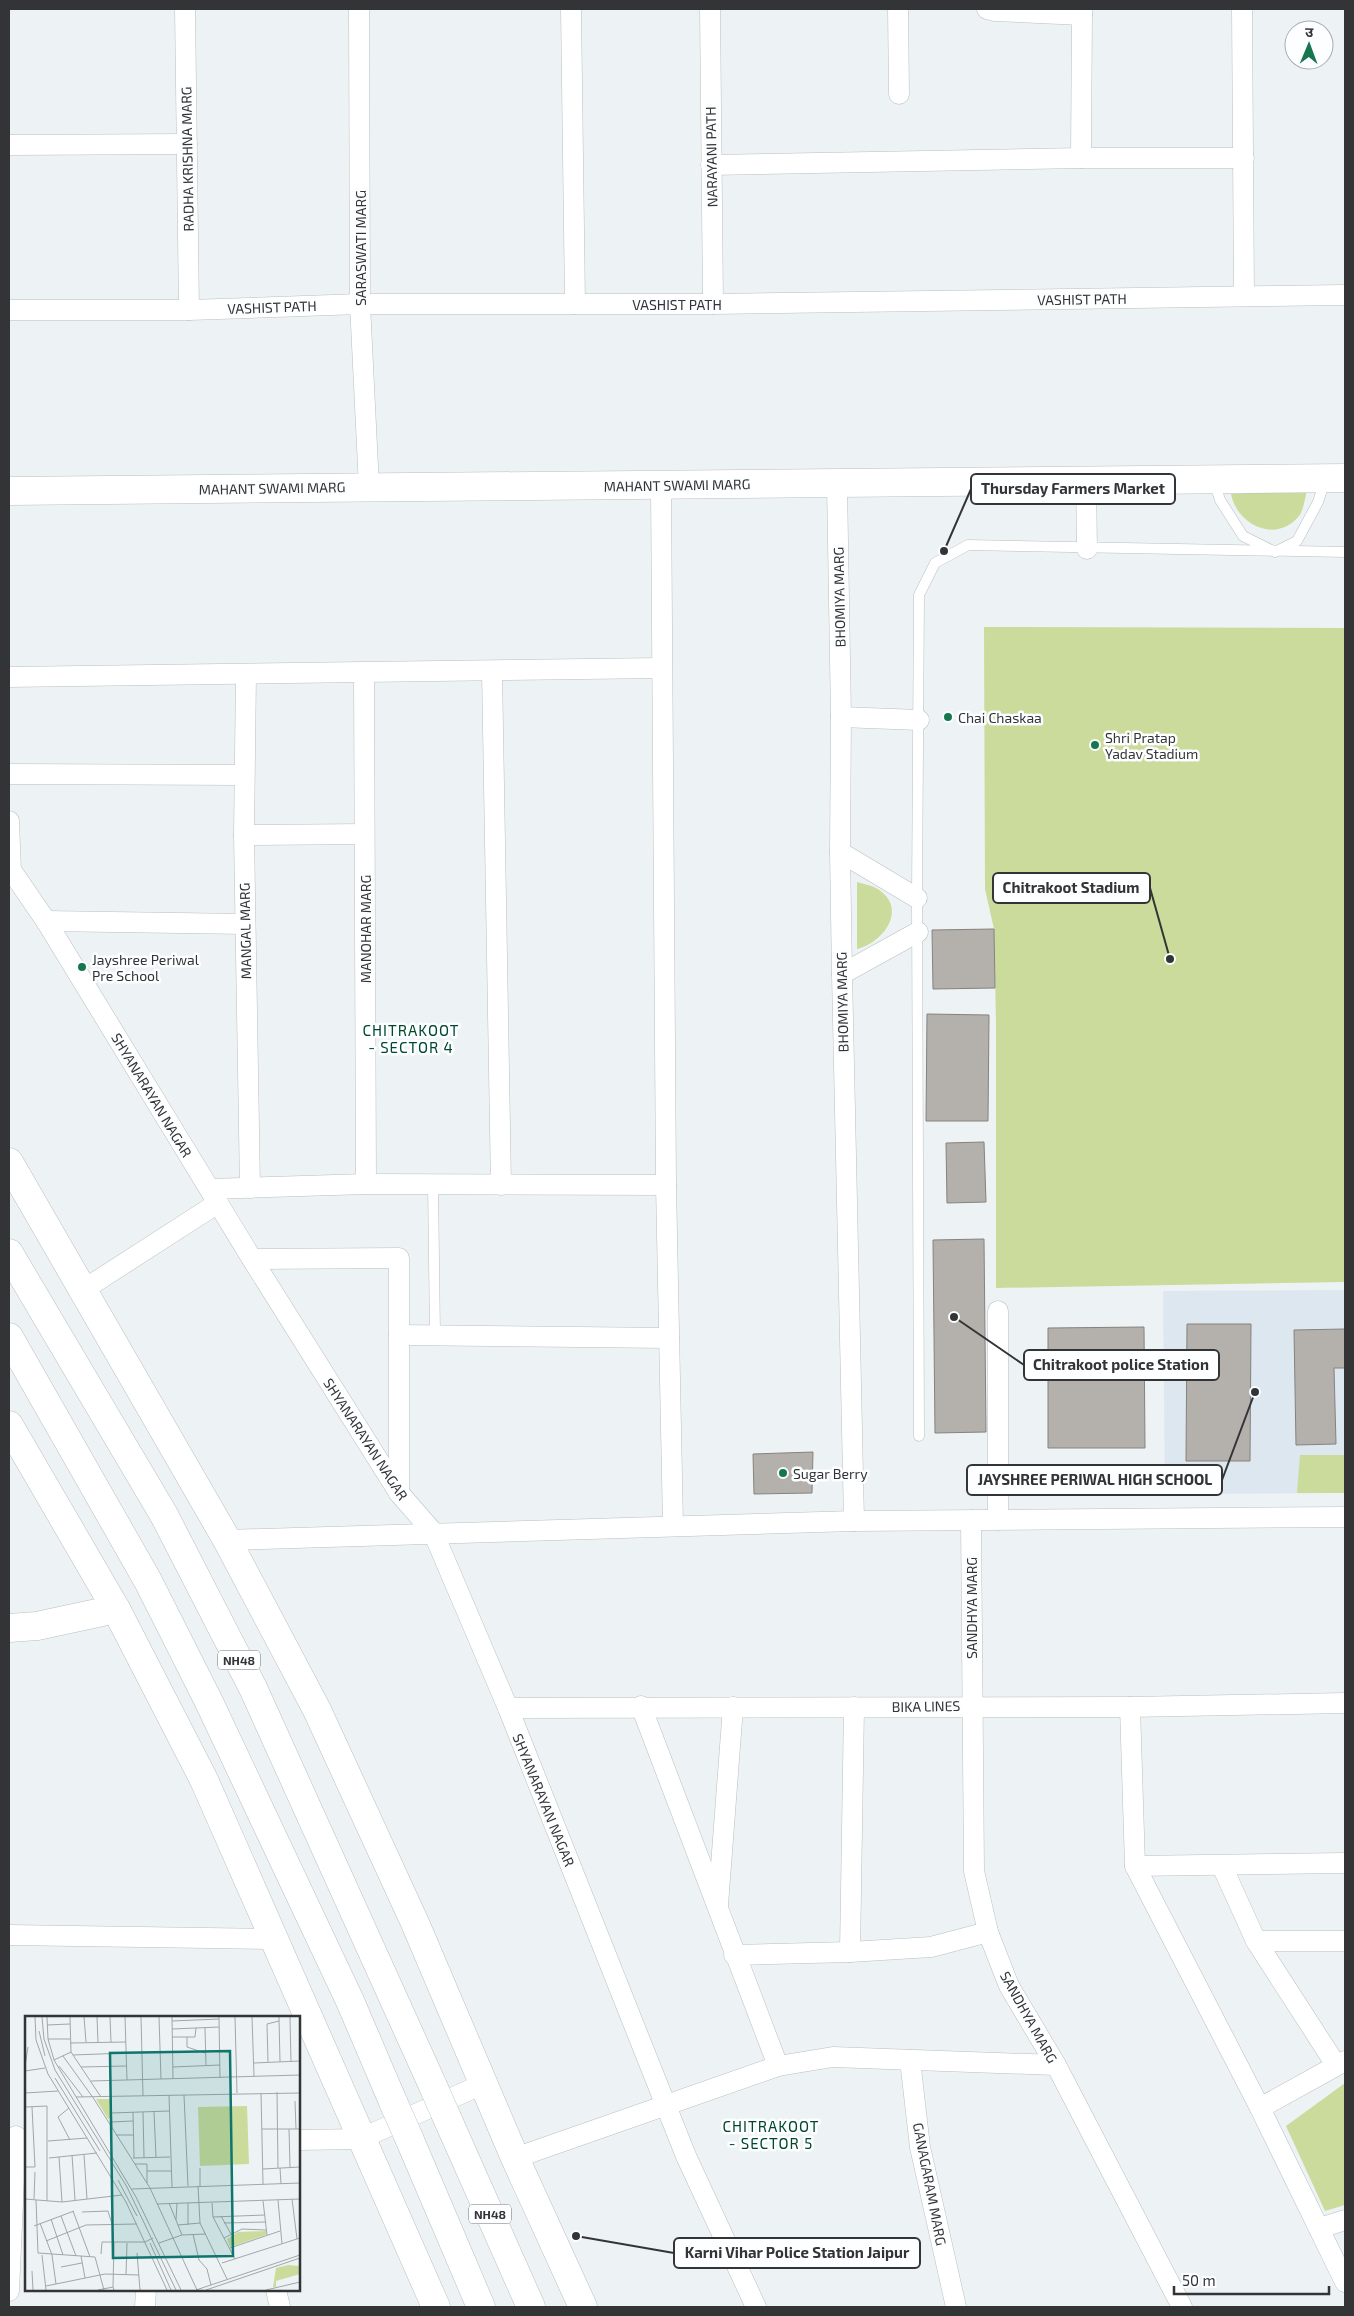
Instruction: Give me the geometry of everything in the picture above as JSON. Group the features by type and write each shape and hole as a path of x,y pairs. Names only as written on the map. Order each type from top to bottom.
{"main road":[{"name":"MAHANT SWAMI MARG","path":"9,491 1335,478"},
{"path":"9,1162 227,1540 317,1710 415,1923 515,2158 583,2307"},
{"name":"NH48","path":"9,1253 164,1515 249,1680 531,2307"},
{"path":"9,1338 143,1573 209,1702 350,2001 481,2307"},
{"path":"9,1425 116,1609 204,1780 360,2139 436,2307"},
{"path":"9,1628 37,1626 116,1609"}],"street":[{"name":"RADHA KRISHNA MARG","path":"185,9 189,310"},
{"name":"SARASWATI MARG","path":"359,9 360,304 369,487"},
{"path":"571,9 575,304"},
{"name":"NARAYANI PATH","path":"710,9 713,304"},
{"path":"898,9 899,94"},
{"path":"987,9 995,11 1082,12 1081,158"},
{"path":"1242,9 1244,296"},
{"path":"9,145 186,144"},
{"path":"711,165 1081,158 1244,158"},
{"name":"VASHIST PATH","path":"9,310 189,310 360,304 713,304 1345,295"},
{"path":"1086,481 1087,549"},
{"name":"BHOMIYA MARG","path":"837,484 842,716 840,852 854,1521"},
{"path":"661,486 666,1185 673,1526"},
{"path":"9,677 661,668"},
{"path":"492,671 501,1184"},
{"name":"MANOHAR MARG","path":"364,673 366,1184"},
{"name":"MANGAL MARG","path":"246,674 244,835 250,1188"},
{"path":"842,716 919,720"},
{"path":"9,774 244,775"},
{"path":"9,821 10,869"},
{"path":"244,835 364,834"},
{"path":"840,852 917,898"},
{"name":"SHYANARAYAN NAGAR","path":"10,869 46,921 252,1259 399,1494 432,1532 508,1708 666,2106 756,2307"},
{"path":"46,921 245,924"},
{"path":"842,974 918,932"},
{"path":"84,1290 214,1196 250,1188 366,1184 666,1185"},
{"path":"252,1259 399,1258 399,1494"},
{"path":"998,1311 998,1520"},
{"path":"399,1335 669,1338"},
{"path":"227,1540 432,1532 854,1521 1345,1517"},
{"name":"SANDHYA MARG","path":"971,1520 974,1871 988,1932 1009,1986 1056,2065 1182,2307"},
{"name":"BIKA LINES","path":"508,1708 972,1705 1130,1707 1345,1703"},
{"path":"641,1706 734,1955 778,2066"},
{"path":"718,1911 733,1707"},
{"path":"850,1952 854,1707"},
{"path":"1130,1707 1135,1866 1260,2108 1345,2282"},
{"path":"1135,1866 1345,1863"},
{"path":"1222,1866 1256,1941 1340,2063 1260,2108"},
{"path":"734,1955 850,1952 931,1947 988,1932"},
{"path":"9,1935 272,1939"},
{"path":"1256,1941 1345,1941"},
{"path":"515,2158 778,2066 833,2057 1056,2065"},
{"name":"GANAGARAM MARG","path":"910,2060 920,2147 956,2307"},
{"path":"300,2140 360,2139 484,2084"},
{"path":"9,2291 17,2136"},
{"path":"1320,2228 1345,2220"},
{"path":"145,2307 146,2291"},
{"path":"276,2291 280,2307"}],"lane":[{"path":"1275,552 1297,541 1318,502 1335,478"},
{"path":"1214,480 1220,500 1243,536 1275,552"},
{"path":"919,1436 917,898 919,595 935,563 968,545 1087,549 1345,552"},
{"path":"433,1184 435,1335"}],"shaded area":[{"path":"1345,1290 1345,1493 1165,1494 1163,1291"}],"green space":[{"path":"1307,490 1299,516 1290,524 1280,529 1269,530 1249,522 1235,505 1231,494"},
{"path":"984,627 1345,628 1345,1282 996,1288 996,1022 994,929 985,889"},
{"path":"857,882 871,886 883,893 889,901 892,910 891,919 881,935 866,946 857,949"},
{"path":"1300,1455 1345,1455 1345,1493 1297,1493"},
{"path":"1345,2083 1345,2205 1325,2211 1286,2126"}],"building":[{"path":"994,929 995,988 933,989 932,930"},
{"path":"927,1014 989,1015 988,1121 926,1121"},
{"path":"984,1142 986,1202 947,1203 946,1143"},
{"path":"984,1239 986,1432 935,1433 933,1240"},
{"path":"1187,1324 1251,1324 1250,1461 1186,1461"},
{"path":"1144,1327 1145,1448 1048,1448 1048,1328"},
{"path":"1345,1329 1345,1368 1334,1368 1336,1444 1296,1445 1294,1330"},
{"name":"Sugar Berry","path":"813,1452 812,1493 754,1494 753,1454"}],"place":[{"name":"Thursday Farmers Market","path":"944,551"},
{"name":"Chai Chaskaa","path":"948,717"},
{"name":"Shri Pratap Yadav Stadium","path":"1095,745"},
{"name":"Chitrakoot Stadium","path":"1170,959"},
{"name":"Jayshree Periwal Pre School","path":"82,967"},
{"name":"Chitrakoot police Station","path":"954,1317"},
{"name":"JAYSHREE PERIWAL HIGH SCHOOL","path":"1255,1392"},
{"name":"Sugar Berry","path":"783,1473"},
{"name":"Karni Vihar Police Station Jaipur","path":"576,2236"}],"district":[{"name":"CHITRAKOOT - SECTOR 4","path":"411,1038"},
{"name":"CHITRAKOOT - SECTOR 5","path":"771,2134"}]}
